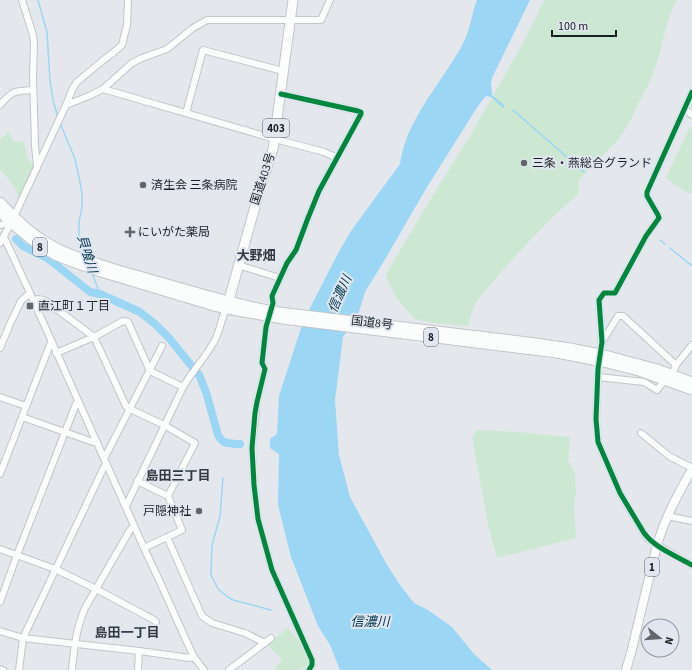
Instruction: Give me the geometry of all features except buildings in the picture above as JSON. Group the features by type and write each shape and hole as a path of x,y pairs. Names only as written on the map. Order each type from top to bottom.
{"highway":[{"name":"国道403号","path":"227,305 260,185 269,162 275,139 293,0"},
{"name":"国道8号","path":"0,202 12,220"},
{"name":"国道8号","path":"0,212 75,259 101,268 114,269 227,305 259,308 284,316 520,341 579,353 612,357 657,370 691,389"}],"main road":[{"name":"1","path":"626,670 657,545 667,516 692,469"}],"street":[{"path":"22,0 33,35 34,44 35,145 37,167"},
{"path":"0,243 66,106 73,88 78,82 122,45 127,25 128,0"},
{"path":"66,106 103,89 132,63 167,48 193,28 207,20 321,20 330,0"},
{"path":"186,113 203,50 283,71"},
{"path":"103,89 324,152 337,158"},
{"path":"0,105 15,91 34,90"},
{"path":"676,365 623,316 618,316 602,344 599,300 604,293 615,294 646,236 659,218 647,196 647,192 692,92"},
{"path":"273,302 272,296 287,263 296,250 319,191 361,114 361,112 281,94"},
{"path":"685,109 692,114"},
{"path":"0,225 12,220"},
{"path":"4,237 194,657 204,670"},
{"path":"238,266 280,278"},
{"path":"0,348 21,301 30,293"},
{"path":"33,301 42,299 94,337 126,406 195,443 168,496"},
{"path":"126,506 182,387 207,354 219,332 227,305"},
{"path":"56,353 94,337 124,321 128,322 150,371 182,387"},
{"path":"266,327 262,363 264,369 255,413 252,448 258,519 272,570 312,660 312,665 309,670"},
{"path":"0,474 51,342"},
{"path":"598,377 644,382 657,390 669,377 676,365 692,345"},
{"path":"104,458 162,346"},
{"path":"598,368 597,431 600,446 620,493 647,538 692,565"},
{"path":"0,397 26,406"},
{"path":"0,602 17,555 78,402"},
{"path":"22,417 93,442 97,442"},
{"path":"641,432 669,456 692,469"},
{"path":"19,670 23,638 104,467 107,465"},
{"path":"137,481 168,496 182,530 144,548"},
{"path":"667,516 692,521"},
{"path":"72,670 79,622 85,608 130,530 134,526"},
{"path":"167,537 202,616 212,623 245,634 265,643"},
{"path":"0,549 55,569 96,589 156,622"},
{"path":"0,631 23,638 190,658 194,657"},
{"path":"229,670 271,638"},
{"path":"138,670 140,651"}],"green space":[{"name":"三条・燕総合グランド","path":"544,0 677,0 667,25 658,59 648,85 632,117 618,140 578,181 579,192 577,195 517,254 478,299 474,305 468,326 434,323 415,319 397,299 389,284 386,274 470,136 526,38"},
{"path":"690,126 692,127 692,190 689,194 666,178"},
{"path":"8,132 14,142 24,141 27,157 34,166 19,197 13,185 0,169 0,139"},
{"path":"476,431 519,432 570,438 568,461 575,473 576,493 574,506 576,538 497,558 488,525 472,437"},
{"path":"288,628 307,651 309,666 297,670 277,670 275,667 282,660 267,645"}],"water":[{"name":"信濃川","path":"477,0 530,0 492,78 492,95 505,106 503,108 491,97 486,96 478,106 427,187 365,292 359,312 343,337 335,400 339,455 350,497 386,563 414,603 428,610 452,627 474,654 492,670 340,670 330,645 318,626 291,557 278,505 279,454 270,448 270,439 277,434 279,396 300,331 309,310 351,231 400,164 403,149 414,122 465,40"}],"waterway":[{"name":"貝喰川","path":"38,0 47,32 50,81 58,118"},
{"path":"513,110 584,172"},
{"name":"貝喰川","path":"60,123 75,159 81,187 82,207 79,222 79,235 86,256"},
{"name":"貝喰川","path":"16,239 23,246 47,258 90,292 100,294 140,312 155,324 169,338 199,375 206,392 220,438 227,443 240,444"},
{"path":"660,240 665,244"},
{"path":"670,248 692,266"},
{"name":"貝喰川","path":"92,273 100,294"},
{"path":"223,478 220,516 212,545 211,575 218,589 233,600 271,610"}],"cycle path":[{"path":"692,92 647,192 647,196 659,218 646,236 615,293 604,293 599,300 602,342 598,369 596,419 598,442 620,493 644,533 654,543 692,565"},
{"path":"281,94 361,112 319,191 296,250 287,263 272,296 273,303 266,327 262,363 265,369 255,413 252,448 258,519 272,570 312,660 312,665 309,670"}],"place":[{"name":"三条・燕総合グランド","path":"524,163"},
{"name":"済生会 三条病院","path":"143,185"},
{"name":"にいがた薬局","path":"130,232"},
{"name":"直江町１丁目","path":"30,306"},
{"name":"戸隠神社","path":"199,511"}],"district":[{"name":"大野畑","path":"256,256"},
{"name":"島田三丁目","path":"178,476"},
{"name":"島田一丁目","path":"127,633"}]}
